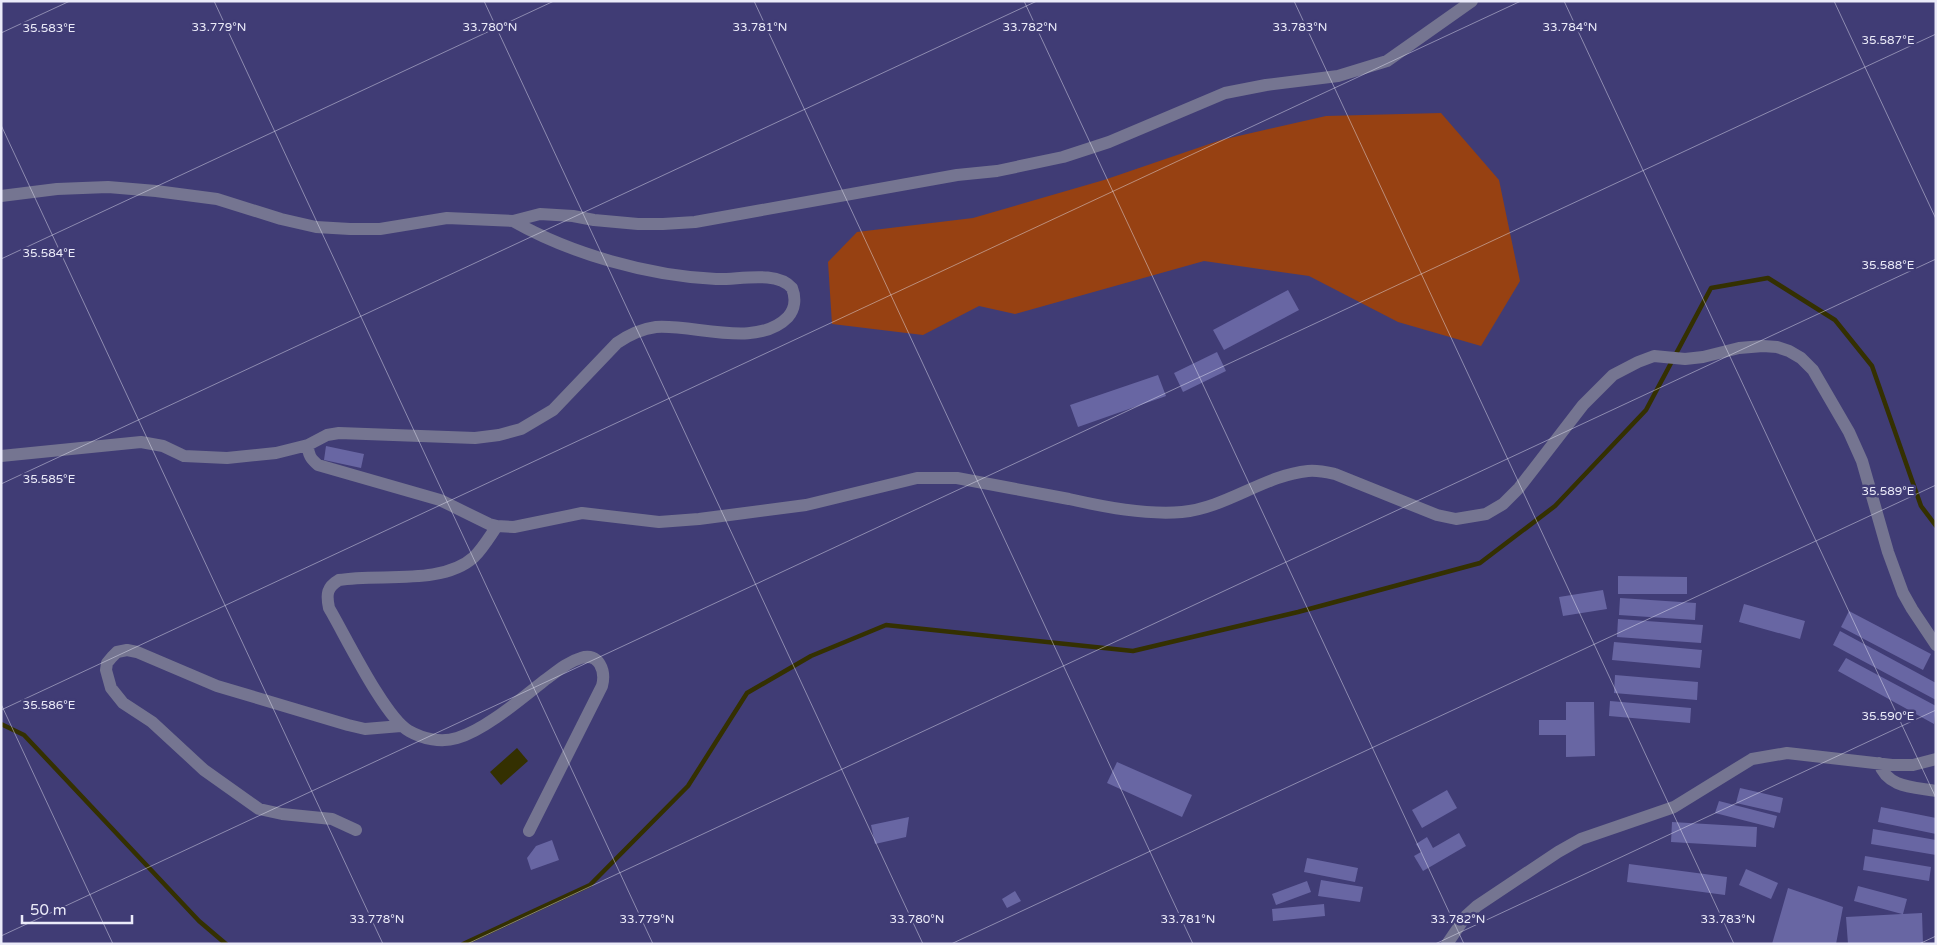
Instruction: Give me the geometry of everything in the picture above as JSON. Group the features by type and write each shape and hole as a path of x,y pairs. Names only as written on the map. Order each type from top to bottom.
{"street":[{"path":"1,196 57,189 108,187 156,191 217,199 281,219 316,227 350,230 380,229 447,218 513,221 540,214 557,214 638,224 695,222 947,177 997,171 1063,157 1110,142 1225,93 1266,85 1338,76 1387,61 1472,1"},
{"path":"1,456 141,442 163,446 184,456 226,458 276,453 308,445 322,437 339,433 475,438 499,435 521,429 553,410 617,343 630,334 658,327 743,333 758,332 772,328 791,314 794,294 792,288 780,280 765,278 717,279 687,276 608,260 545,238 513,221"},
{"path":"308,445 308,453 311,459 318,465 440,500 489,524 497,526 524,526 582,513 659,522 735,514 806,505 917,478 936,477 957,478 1100,507 1182,512 1206,508 1277,480 1308,471 1335,474 1437,515 1456,519 1486,514 1503,504 1519,488 1583,405 1613,375 1654,356 1685,359 1703,357 1740,348 1764,346 1789,351 1801,358 1813,370 1849,432 1862,461 1888,552 1903,593 1936,645"},
{"path":"497,526 473,557 460,566 428,574 339,580 331,585 328,592 329,608 385,705 401,726 410,732 428,739 456,738 476,730 572,661 590,656 597,660 603,672 602,686 529,831"},
{"path":"356,830 332,818 270,812 248,803 204,770 152,722 115,696 108,680 107,663 117,652 127,650 137,652 217,686 348,725 365,729 401,726"},
{"path":"1447,944 1466,916 1477,906 1558,852 1581,839 1674,807 1752,759 1787,753 1913,765 1936,759"},
{"path":"1879,763 1884,775 1892,782 1936,791"}],"shaded area":[{"path":"1441,113 1499,180 1520,281 1481,346 1398,322 1309,276 1204,261 1015,314 979,306 923,335 832,324 828,262 857,232 973,218 1104,180 1221,140 1326,116"},
{"path":"517,748 528,761 501,785 490,772"}],"building":[{"path":"1288,290 1299,310 1224,350 1213,330"},
{"path":"1217,352 1226,371 1183,392 1174,373"},
{"path":"1158,375 1166,396 1078,427 1070,405"},
{"path":"326,446 364,454 361,468 324,460"},
{"path":"1618,576 1687,577 1687,594 1618,594"},
{"path":"1603,590 1607,609 1563,616 1559,597"},
{"path":"1620,598 1696,603 1695,620 1619,615"},
{"path":"1744,604 1805,621 1800,639 1739,622"},
{"path":"1849,611 1931,654 1923,670 1841,627"},
{"path":"1618,619 1703,625 1701,643 1617,637"},
{"path":"1840,631 1936,683 1936,700 1833,645"},
{"path":"1614,642 1702,650 1700,668 1612,660"},
{"path":"1846,658 1936,706 1934,724 1838,671"},
{"path":"1615,675 1698,682 1697,700 1614,693"},
{"path":"1610,701 1691,708 1690,723 1609,716"},
{"path":"1566,702 1594,702 1595,756 1566,757 1566,735 1539,735 1539,720 1566,720"},
{"path":"1117,762 1192,795 1182,817 1107,783"},
{"path":"1740,788 1783,798 1780,813 1736,803"},
{"path":"1447,790 1457,808 1422,828 1412,810"},
{"path":"1719,801 1777,816 1774,828 1715,813"},
{"path":"1881,807 1936,818 1936,834 1878,822"},
{"path":"909,817 906,837 875,844 871,825"},
{"path":"1672,822 1757,827 1756,847 1671,842"},
{"path":"1873,829 1936,840 1936,855 1871,844"},
{"path":"1459,833 1466,846 1423,871 1414,856 1421,852 1416,844 1427,837 1433,848"},
{"path":"552,840 559,860 531,870 527,858 536,846"},
{"path":"1865,856 1931,867 1929,881 1863,870"},
{"path":"1307,858 1358,868 1355,882 1304,872"},
{"path":"1629,864 1727,877 1725,895 1627,882"},
{"path":"1746,869 1778,883 1771,899 1739,885"},
{"path":"1321,880 1363,887 1360,902 1318,896"},
{"path":"1307,881 1311,892 1276,905 1272,894"},
{"path":"1858,886 1907,899 1903,914 1922,913 1923,944 1848,944 1846,917 1902,914 1854,901"},
{"path":"1788,888 1843,907 1836,944 1772,944"},
{"path":"1015,891 1021,901 1007,908 1002,899"},
{"path":"1324,904 1325,916 1273,921 1272,909"}],"waterway":[{"path":"463,944 590,885 688,786 747,693 811,656 886,625 1133,651 1298,612 1480,563 1555,506 1646,410 1711,288 1768,278 1835,320 1872,366 1921,506 1936,526"},
{"path":"1,724 24,735 199,921 226,944"}]}
